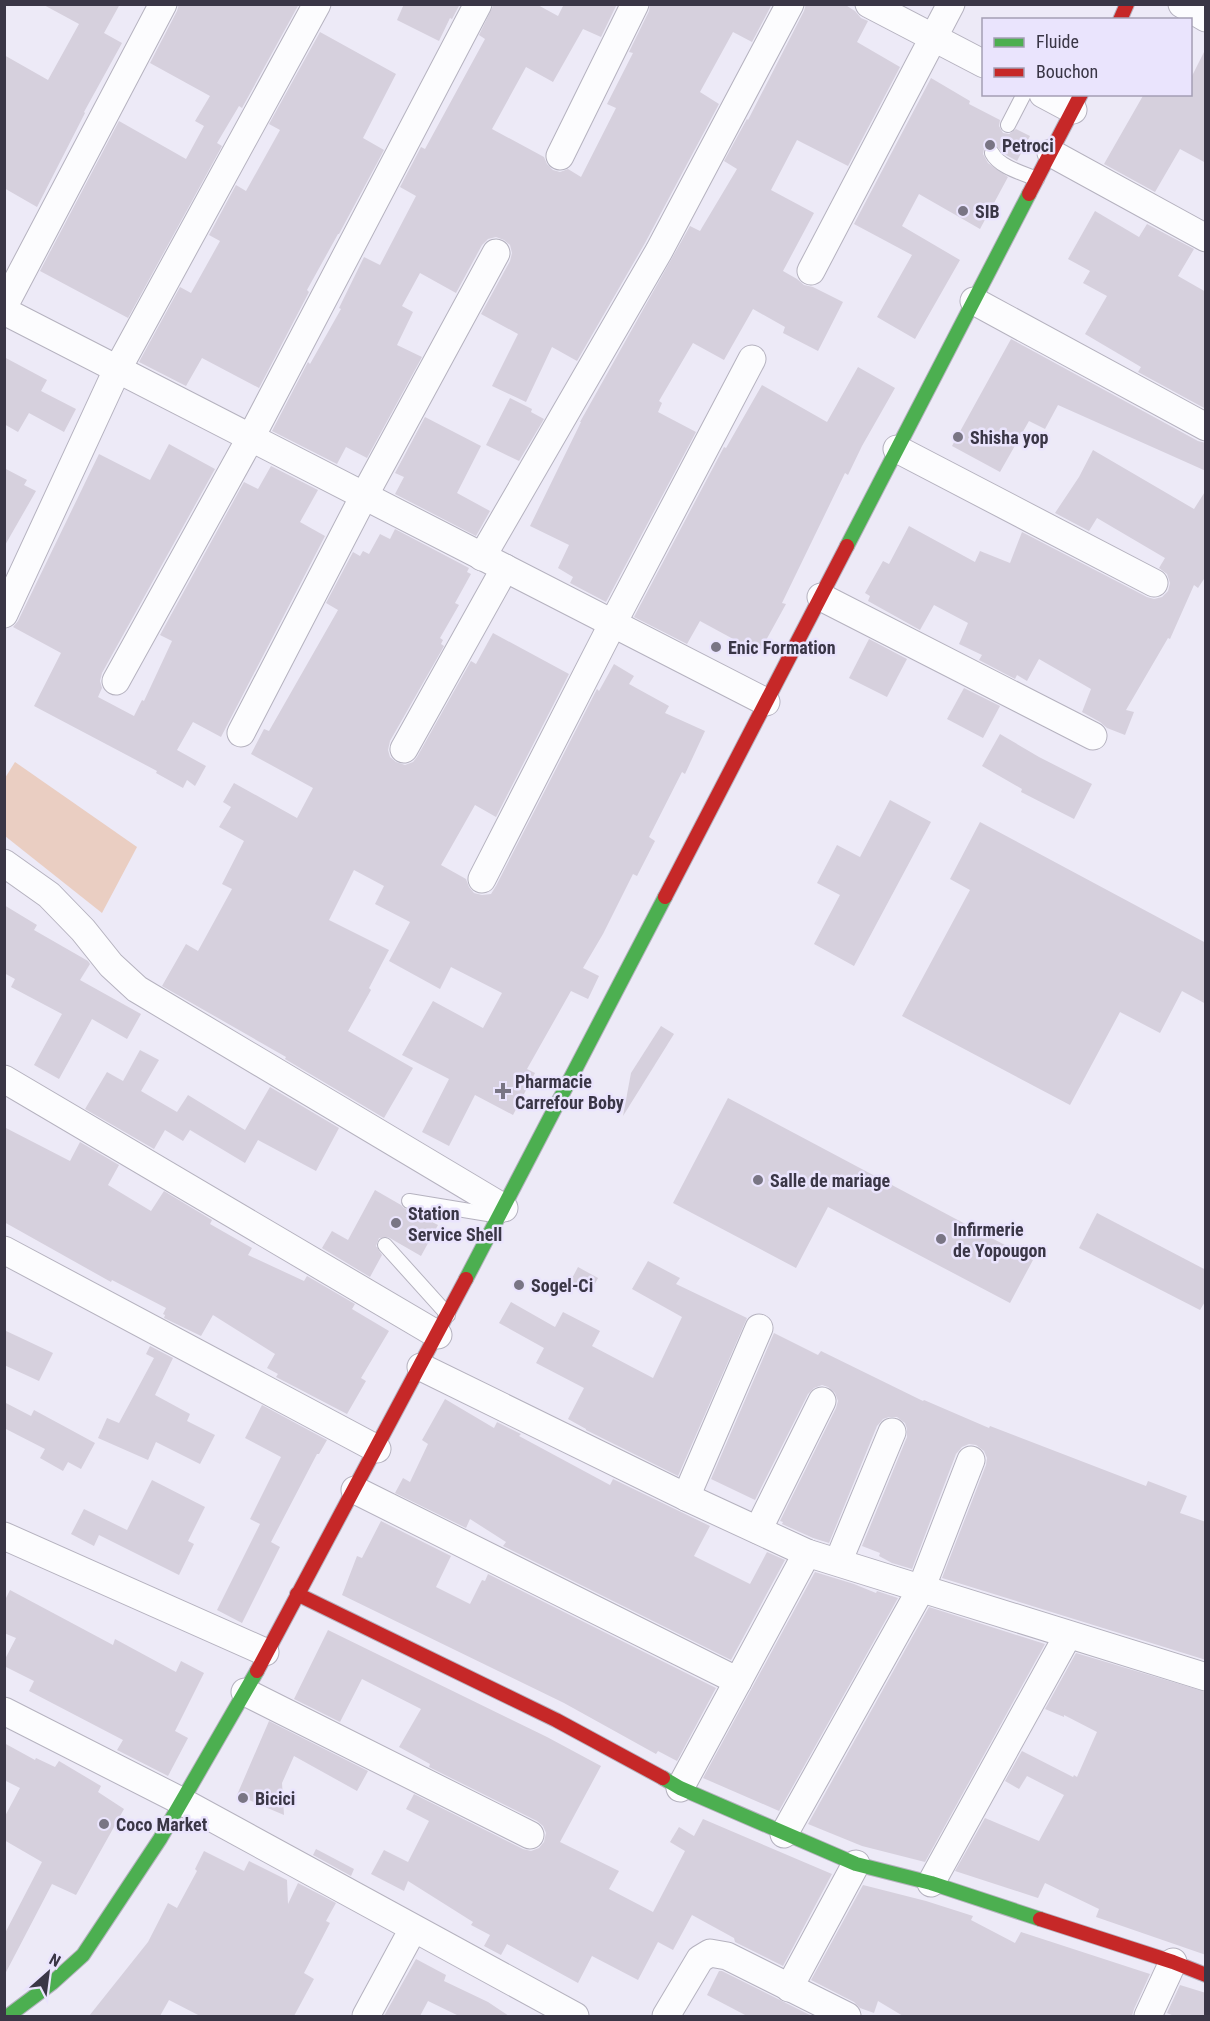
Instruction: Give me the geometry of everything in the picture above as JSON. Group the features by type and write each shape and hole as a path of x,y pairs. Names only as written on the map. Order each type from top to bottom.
{"street":[{"path":"4,306 163,4"},
{"path":"4,614 117,370 317,4"},
{"path":"116,681 251,437 478,4"},
{"path":"560,156 635,4"},
{"path":"404,749 493,562 790,4"},
{"path":"869,4 982,63"},
{"path":"811,272 951,4"},
{"path":"1121,18 1127,4"},
{"path":"1182,4 1206,18"},
{"path":"17,2012 83,1955 183,1802 355,1490 502,1212 1077,102 1052,96"},
{"path":"1051,153 1206,238"},
{"path":"241,733 364,496 496,253"},
{"path":"974,301 1206,427"},
{"path":"4,311 766,702"},
{"path":"482,879 752,358"},
{"path":"897,449 1154,583"},
{"path":"821,597 1093,736"},
{"path":"4,863 49,895 83,930 111,965 137,989 502,1212"},
{"path":"4,1079 443,1325"},
{"path":"4,1250 377,1449"},
{"path":"686,1497 759,1328"},
{"path":"421,1367 686,1497 807,1553 1206,1677"},
{"path":"758,1530 822,1401"},
{"path":"838,1562 892,1432"},
{"path":"784,1834 921,1589 971,1460"},
{"path":"355,1490 738,1681"},
{"path":"4,1536 265,1652"},
{"path":"680,1788 807,1553"},
{"path":"297,1594 556,1720 680,1788 784,1834 856,1864 931,1884 1173,1962 1206,1975"},
{"path":"931,1884 1068,1635"},
{"path":"245,1692 530,1835"},
{"path":"4,1712 183,1802 575,2016"},
{"path":"789,1988 856,1864"},
{"path":"366,2016 413,1929"},
{"path":"666,2016 700,1959 710,1953 727,1956 847,2016"},
{"path":"1148,2016 1173,1962"}],"lane":[{"path":"1008,125 1023,96"},
{"path":"992,153 1001,163 1037,179"},
{"path":"409,1201 502,1212"},
{"path":"385,1245 443,1325"}],"shaded area":[{"path":"15,762 137,847 102,913 5,836 5,778"}],"building":[{"path":"42,4 120,4 104,33 122,43 84,112 37,207 4,188 4,55 48,80 79,24"},
{"path":"179,4 299,4 242,108 239,106 217,143 222,146 128,318 40,271 119,121 186,159 204,126 195,121 210,96 150,63"},
{"path":"404,4 460,4 439,41 397,20"},
{"path":"494,4 536,4 558,16 564,4 617,4 601,37 583,29 553,82 526,67 492,129 544,157 553,170 560,172 568,169 581,177 616,108 607,104 633,53 629,52 649,11 650,4 772,4 752,42 733,32 700,92 719,104 645,243 577,361 552,347 526,402 492,386 518,334 481,314 510,261 512,253 510,245 504,240 496,237 488,239 482,245 456,293 420,273 402,306 413,312 397,345 422,357 367,458 346,447 337,464 272,431 308,362 310,364 341,309 339,308 364,257 380,265 416,196 400,187 421,147 425,149 485,39 479,35"},
{"path":"806,4 844,4 855,11 861,18 868,21 857,42 900,67 848,166 797,140 771,190 814,213 783,271 804,285 843,302 818,351 783,333 785,327 753,309 724,360 693,343 659,401 662,403 658,412 696,432 606,602 570,583 573,577 558,568 569,545 530,526 580,422 690,226 700,231 737,169 724,161 748,120"},
{"path":"320,32 396,74 363,138 384,150 307,290 309,292 259,388 202,358 186,386 139,362 180,287 191,293 220,241 209,235 236,185 246,191 280,130 269,124"},
{"path":"1206,48 1206,163 1180,149 1155,192 1104,164 1143,96 1192,96 1192,76"},
{"path":"931,78 970,101 969,104 1000,120 999,126 1003,133 1009,134 1016,129 1030,136 1017,161 995,145 991,144 984,149 983,154 988,163 1008,177 980,229 919,194 902,226 960,260 915,339 877,317 912,255 854,224"},
{"path":"1095,211 1139,237 1147,224 1194,249 1178,276 1206,292 1206,409 1138,372 1141,367 1085,334 1107,296 1083,283 1090,271 1068,259"},
{"path":"1011,339 1198,441 1206,443 1206,471 1058,405 1045,429 1029,421 1000,472 952,446"},
{"path":"4,357 47,380 41,391 76,409 64,432 29,413 18,432 4,424"},
{"path":"858,367 895,388 848,475 845,473 782,603 786,604 759,653 700,621 687,644 634,617 724,447 726,448 762,385 827,422"},
{"path":"510,398 532,409 531,412 544,419 519,461 486,445"},
{"path":"425,417 481,446 457,493 490,511 476,536 395,494 404,477 395,473"},
{"path":"169,444 215,469 102,673 100,681 102,688 98,697 134,716 142,700 144,701 172,641 160,635 244,482 258,489 271,466 318,490 300,522 325,536 221,737 193,722 177,750 206,766 195,786 187,780 183,788 156,773 157,771 34,706 61,653 13,627 18,621 99,454 150,480"},
{"path":"1093,450 1194,509 1206,490 1206,576 1198,588 1194,585 1170,639 1168,638 1126,710 1134,712 1125,735 1107,728 1082,712 1091,689 1039,659 1027,681 1017,675 1015,679 979,660 982,655 959,644 968,623 934,605 920,630 868,601 870,596 865,593 883,561 889,564 909,526 975,562 980,551 1010,563 1022,532 1147,597 1154,599 1162,597 1168,591 1170,583 1167,574 1159,568 1165,558 1097,518 1089,531 1055,513 1079,477"},
{"path":"4,468 27,480 24,485 36,491 4,547"},
{"path":"395,529 469,568 467,572 471,574 455,603 459,605 440,638 444,646 390,741 388,750 390,757 396,762 405,765 413,762 417,757 471,661 476,664 493,633 569,674 496,817 475,805 441,865 466,879 474,893 491,894 496,886 597,689 599,691 614,664 634,676 629,684 669,706 665,713 705,731 685,774 682,772 649,837 655,841 637,876 633,874 583,968 599,976 588,999 571,991 527,1069 535,1073 513,1115 475,1095 449,1146 422,1132 449,1079 402,1055 433,1001 483,1028 502,993 451,967 440,989 389,961 410,922 375,904 384,886 354,870 329,920 389,950 369,988 371,990 348,1031 413,1068 384,1118 285,1059 286,1057 162,986 186,944 198,951 232,889 222,884 244,841 219,827 231,807 223,802 234,783 297,818 313,788 251,754 264,729 269,731 338,610 326,603 353,552 360,556 363,551 369,554 380,534 390,539"},
{"path":"869,639 907,659 887,697 849,678"},
{"path":"964,688 1000,706 983,738 947,719"},
{"path":"1000,734 1092,784 1074,819 1021,792 1022,789 982,766"},
{"path":"890,800 931,822 854,966 814,944 840,895 817,883 837,845 860,857"},
{"path":"980,822 1206,943 1206,1004 1182,991 1160,1033 1120,1012 1070,1105 902,1016 970,890 950,879"},
{"path":"4,905 37,925 34,930 88,961 90,964 80,980 141,1014 127,1039 92,1019 59,1079 34,1065 62,1014 11,987 15,979 4,973"},
{"path":"661,1026 674,1034 623,1116 631,1073"},
{"path":"140,1050 159,1060 141,1091 177,1112 188,1095 245,1130 270,1087 339,1128 316,1171 258,1140 245,1163 190,1130 183,1141 165,1130 154,1149 85,1109 107,1072 123,1081"},
{"path":"728,1098 1033,1260 1010,1303 828,1207 796,1268 673,1203"},
{"path":"4,1127 70,1161 80,1142 119,1165 108,1185 151,1211 164,1191 212,1220 210,1224 252,1248 248,1255 304,1281 307,1276 355,1304 352,1309 389,1331 361,1378 366,1381 347,1414 276,1377 278,1374 267,1368 275,1354 213,1315 201,1336 164,1318 166,1308 112,1280 111,1282 4,1222"},
{"path":"375,1190 438,1225 421,1256 388,1237 379,1238 376,1246 382,1255 370,1277 322,1248 332,1231 348,1240"},
{"path":"1097,1213 1206,1270 1206,1300 1200,1310 1079,1248"},
{"path":"648,1261 680,1278 676,1284 747,1318 678,1476 568,1419 584,1388 536,1363 544,1348 499,1323 511,1302 555,1327 563,1312 600,1331 592,1346 653,1378 682,1317 632,1289"},
{"path":"578,1267 598,1278 590,1293 570,1282"},
{"path":"4,1330 53,1353 39,1381 4,1365"},
{"path":"774,1333 818,1355 821,1351 923,1401 989,1428 990,1426 1146,1486 1148,1481 1187,1496 1180,1513 1206,1522 1206,1660 942,1578 986,1465 987,1458 984,1451 976,1445 969,1444 962,1447 956,1454 912,1569 892,1563 879,1556 880,1553 862,1546 907,1437 905,1423 897,1417 883,1419 877,1426 829,1543 782,1524 783,1522 780,1521 836,1408 838,1401 835,1393 828,1387 822,1385 814,1388 808,1394 755,1500 711,1479"},
{"path":"150,1346 173,1358 155,1395 190,1414 187,1421 215,1435 200,1464 156,1442 148,1460 98,1438 107,1418 119,1423 154,1358 146,1354"},
{"path":"445,1399 494,1428 497,1422 521,1434 519,1436 610,1485 613,1479 710,1526 694,1556 750,1584 767,1552 785,1560 731,1660 503,1546 506,1542 470,1519 466,1528 395,1493 403,1478 410,1482 428,1444 422,1440"},
{"path":"4,1402 31,1416 34,1410 95,1443 81,1469 68,1462 63,1471 40,1458 45,1449 4,1428"},
{"path":"262,1405 327,1440 317,1454 271,1542 280,1547 242,1623 217,1610 260,1524 250,1519 281,1457 245,1438"},
{"path":"152,1480 205,1507 188,1541 194,1544 179,1575 99,1535 94,1546 71,1534 84,1509 127,1530"},
{"path":"381,1521 451,1556 436,1587 470,1604 482,1580 485,1581 488,1574 716,1688 677,1761 658,1751 656,1754 564,1703 342,1595 357,1556 362,1558"},
{"path":"815,1572 876,1593 877,1591 898,1598 779,1811 703,1778"},
{"path":"10,1590 113,1645 115,1639 176,1672 181,1661 204,1673 175,1731 188,1738 168,1776 117,1750 123,1740 29,1691 34,1681 4,1666 4,1661 16,1638 4,1633 4,1602"},
{"path":"929,1607 1045,1644 925,1862 862,1846 808,1824"},
{"path":"328,1630 547,1737 601,1766 560,1842 619,1871 609,1889 653,1912 685,1851 670,1842 679,1827 694,1836 703,1819 832,1874 783,1966 735,1942 734,1938 692,1915 673,1950 658,1942 638,1980 592,1956 578,1983 507,1944 501,1955 484,1946 490,1935 471,1925 473,1922 408,1881 404,1891 371,1874 384,1850 408,1862 429,1821 406,1809 414,1794 523,1849 531,1851 539,1848 544,1842 546,1833 537,1821 429,1767 430,1764 399,1747 421,1709 362,1679 340,1722 294,1699"},
{"path":"1076,1653 1206,1692 1206,1955 1096,1917 1099,1909 1045,1883 1038,1898 955,1871 985,1818 1039,1841 1064,1795 1027,1776 1019,1789 1005,1781 1022,1751 1077,1777 1097,1732 1064,1715 1064,1717 1045,1709"},
{"path":"269,1721 368,1771 357,1791 294,1756 282,1783 284,1815 237,1795"},
{"path":"4,1743 35,1760 36,1758 55,1767 59,1761 101,1786 98,1792 124,1809 76,1895 52,1884 4,1976 4,1935 42,1862 4,1840 4,1818 20,1788 4,1780"},
{"path":"316,1849 354,1869 351,1876 313,1855"},
{"path":"204,1851 244,1871 249,1861 287,1880 288,1904 298,1883 336,1903 326,1921 330,1923 304,1973 314,1979 294,2016 200,2016 169,2000 160,2016 89,2016 148,1942 168,1903 177,1908 197,1871 195,1869"},
{"path":"863,1885 973,1916 971,1920 1015,1943 1021,1932 1150,1974 1132,2016 903,2016 878,2001 874,2013 860,2008 854,2002 811,1980"},
{"path":"416,1959 446,1975 444,1981 488,2002 509,2016 459,2016 428,2001 420,2016 384,2016"},
{"path":"719,1971 810,2015 747,2016 707,1995"},
{"path":"1180,1985 1206,1993 1206,2016 1174,2016 1167,2013"}],"traffic: fast":[{"path":"847,546 1029,194"},
{"path":"466,1279 665,897"},
{"path":"8,2016 52,1983 83,1955 160,1839 257,1671"},
{"path":"663,1778 680,1788 856,1864 931,1883 1040,1919"}],"traffic: jam":[{"path":"1121,18 1127,4"},
{"path":"1029,194 1080,96"},
{"path":"665,897 847,546"},
{"path":"257,1671 466,1279"},
{"path":"297,1594 556,1720 663,1778"},
{"path":"1040,1919 1206,1975"}],"place":[{"name":"Petroci","path":"990,145"},
{"name":"SIB","path":"963,211"},
{"name":"Shisha yop","path":"958,437"},
{"name":"Enic Formation","path":"716,647"},
{"name":"Pharmacie Carrefour Boby","path":"503,1091"},
{"name":"Salle de mariage","path":"758,1180"},
{"name":"Station Service Shell","path":"396,1223"},
{"name":"Infirmerie de Yopougon","path":"941,1239"},
{"name":"Sogel-Ci","path":"519,1285"},
{"name":"Bicici","path":"243,1798"},
{"name":"Coco Market","path":"104,1824"}]}
